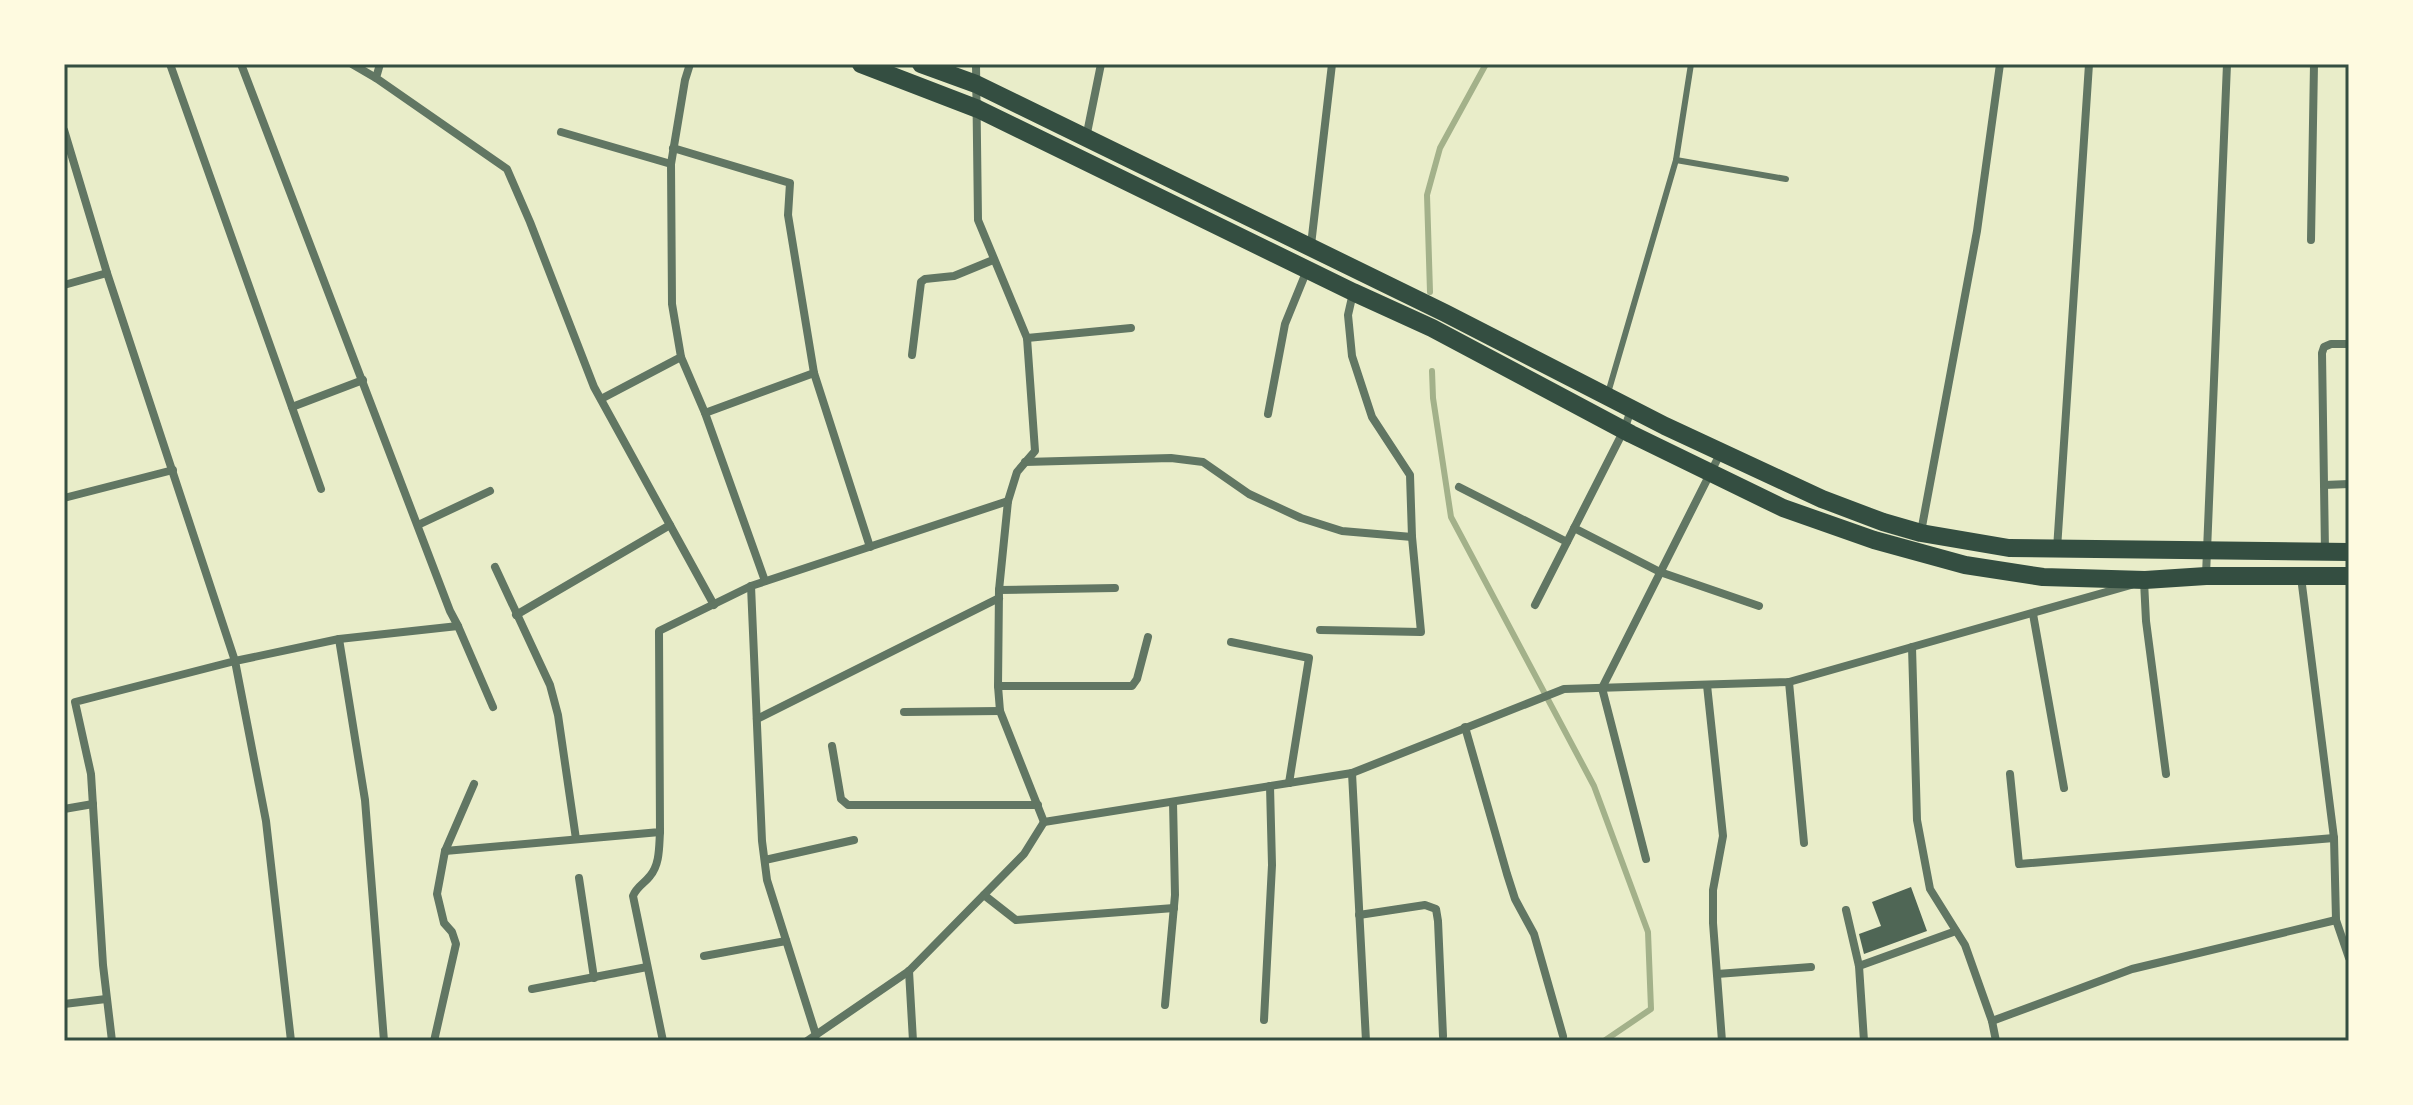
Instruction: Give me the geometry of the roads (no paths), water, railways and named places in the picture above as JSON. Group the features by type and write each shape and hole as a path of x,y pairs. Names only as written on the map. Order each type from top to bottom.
{"main road":[{"path":"861,64 978,109 1432,328 1624,430 1783,508 1874,540 1965,565 2043,577 2145,580 2206,576 2349,576"},
{"path":"921,64 976,84 1311,246 1721,452 1822,499 1883,522 1921,533 2009,548 2349,552"}],"street":[{"path":"170,64 321,489"},
{"path":"241,64 450,611 493,707"},
{"path":"352,64 507,169 601,399 714,605"},
{"path":"376,78 380,64"},
{"path":"690,64 671,164 672,304 681,357 705,413 765,581"},
{"path":"976,64 978,220 1027,338 1035,451 1017,472 1008,501 999,594 1000,711 1044,822"},
{"path":"1086,139 1101,64"},
{"path":"1311,246 1332,64"},
{"path":"1921,533 1977,231 2000,64"},
{"path":"2057,549 2089,64"},
{"path":"2206,576 2227,64"},
{"path":"2311,240 2314,64"},
{"path":"64,130 107,273 235,661 266,821 291,1041"},
{"path":"561,132 671,164"},
{"path":"673,148 790,183 788,215 814,373 870,547"},
{"path":"912,355 921,282 954,276 993,260"},
{"path":"1268,414 1285,324 1307,270"},
{"path":"64,285 107,273"},
{"path":"1320,630 1421,632 1410,475 1408,467 1372,417 1352,356 1348,315 1353,292"},
{"path":"1027,338 1131,328"},
{"path":"2325,552 2322,353 2324,347 2331,344 2349,344"},
{"path":"601,399 681,357"},
{"path":"705,413 814,373"},
{"path":"292,407 363,380"},
{"path":"1535,605 1624,430 1631,409"},
{"path":"1646,859 1602,688 1721,452"},
{"path":"1025,462 1171,458 1203,462 1249,494 1301,518 1342,531 1412,537"},
{"path":"64,498 173,470"},
{"path":"2324,485 2349,484"},
{"path":"1459,487 1567,542"},
{"path":"418,525 490,491"},
{"path":"663,1041 633,896 657,862 660,832 659,631 751,586 1008,501"},
{"path":"516,615 670,525"},
{"path":"1574,528 1660,572 1759,606"},
{"path":"495,567 550,685 558,715 576,839"},
{"path":"2301,577 2334,838 2336,920 2349,958"},
{"path":"807,1041 909,971 1024,854 1044,822 1352,773 1564,689 1789,682 2145,580 2146,621 2166,774"},
{"path":"751,586 767,880 816,1035"},
{"path":"757,719 999,594 1115,588"},
{"path":"2033,614 2064,788"},
{"path":"112,1041 106,999 91,774 75,702 235,661 339,639 458,626"},
{"path":"998,686 1132,686 1137,679 1148,637"},
{"path":"339,639 365,800 384,1041"},
{"path":"1231,642 1309,658 1289,783"},
{"path":"1912,647 1917,820 1930,889 1965,945 1996,1041"},
{"path":"1789,682 1804,843"},
{"path":"1707,685 1723,836 1713,890 1722,1041"},
{"path":"904,712 1000,711"},
{"path":"1465,727 1507,874 1515,899 1534,934 1563,1036"},
{"path":"832,746 841,799 848,805 1038,805"},
{"path":"1352,773 1366,1041"},
{"path":"2010,774 2019,864 2334,838"},
{"path":"434,1041 456,944 452,932 444,923 437,894 445,851 474,784"},
{"path":"1264,1020 1272,865 1270,786"},
{"path":"1165,1005 1174,908 1173,802"},
{"path":"64,809 93,804"},
{"path":"445,851 660,832"},
{"path":"765,860 854,840"},
{"path":"579,878 594,978"},
{"path":"984,895 1016,920 1174,908"},
{"path":"1359,915 1425,905 1436,909 1443,1036"},
{"path":"1846,910 1859,966 1864,1041"},
{"path":"1992,1021 2132,969 2336,920"},
{"path":"1859,966 1956,931"},
{"path":"704,956 786,941"},
{"path":"532,989 647,967"},
{"path":"1717,974 1811,967"},
{"path":"909,971 913,1041"},
{"path":"64,1004 106,999"}],"lane":[{"path":"1607,396 1676,160 1691,64"},
{"path":"1676,160 1786,179"}],"waterway":[{"path":"1430,292 1427,195 1440,148 1486,64"},
{"path":"1432,371 1433,398 1451,517 1594,786 1648,932 1651,1009 1604,1041"}]}
